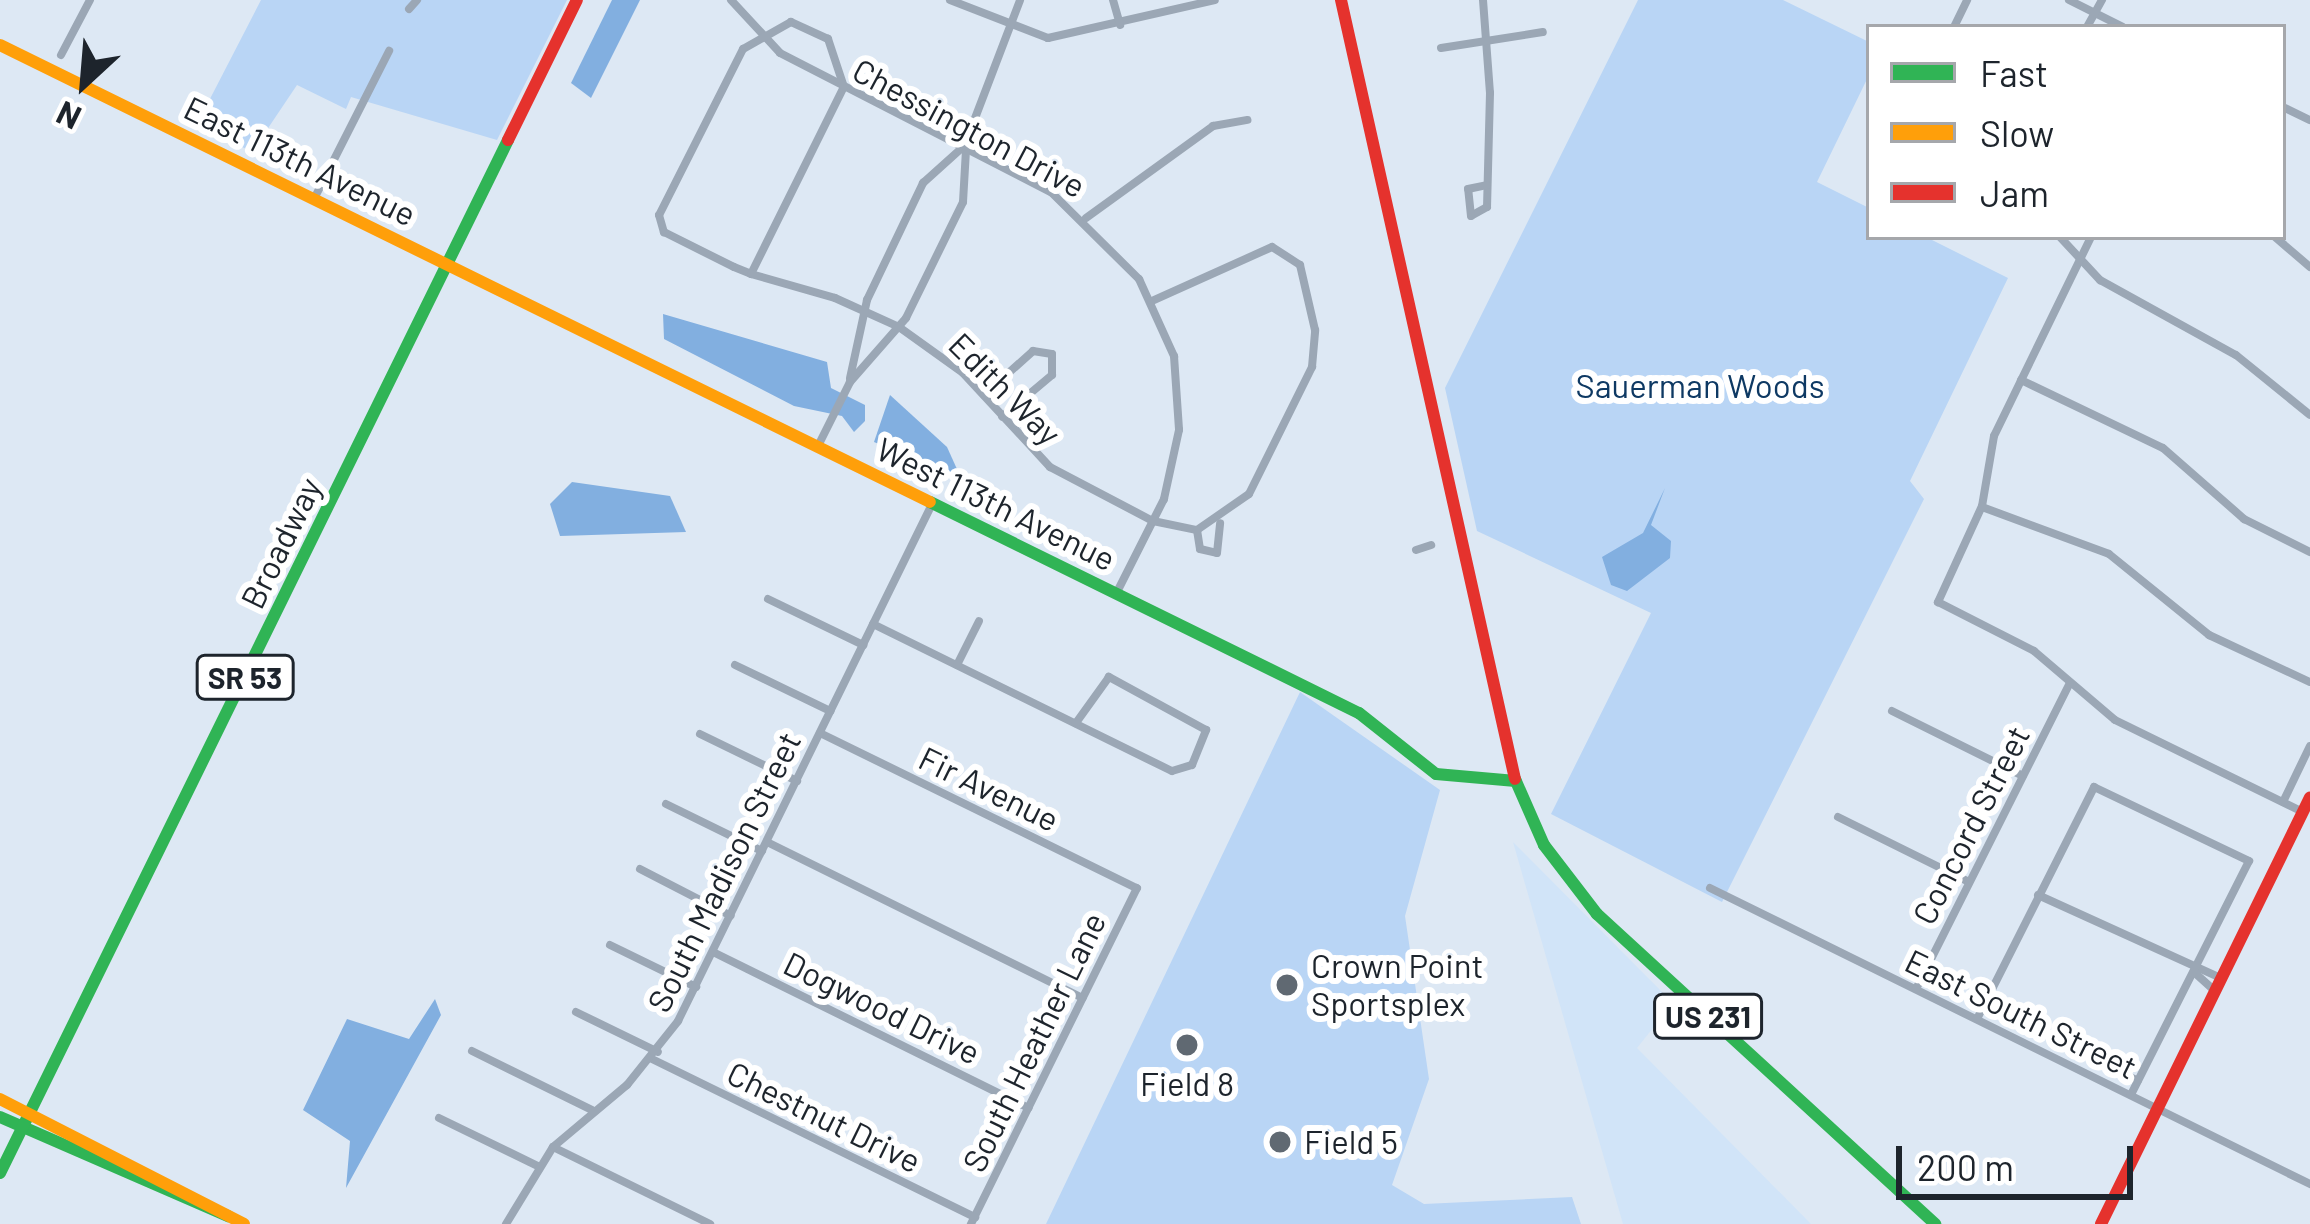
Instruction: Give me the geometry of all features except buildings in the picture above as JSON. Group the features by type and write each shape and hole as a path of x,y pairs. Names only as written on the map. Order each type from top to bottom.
{"main road":[{"name":"Broadway","path":"0,1173 577,0"},
{"name":"US 231","path":"1341,0 1516,781 1544,845 1597,914 1936,1224"},
{"name":"East 113th Avenue","path":"0,45 446,264"},
{"name":"West 113th Avenue","path":"446,264 1359,713 1436,774 1516,781"},
{"path":"2108,1222 2158,1108 2307,805"},
{"path":"0,1099 244,1224"},
{"path":"0,1117 228,1216"}],"street":[{"path":"62,55 90,0"},
{"path":"409,9 417,0"},
{"name":"Chessington Drive","path":"731,0 757,34 844,87 964,147 1087,218 1152,301 1180,406 1153,521 1116,594"},
{"path":"950,0 1013,31 1074,37 1214,0"},
{"path":"847,387 899,327 963,202 964,147 1013,31 1020,0"},
{"path":"1112,0 1120,25"},
{"path":"1483,0 1487,185"},
{"path":"2069,0 2116,24"},
{"path":"2089,24 2102,0"},
{"path":"751,274 844,87 821,33 791,22 757,34"},
{"path":"1441,47 1487,36 1543,32"},
{"name":"Edith Way","path":"757,34 659,215 669,236 751,274 865,309 899,327 984,394 1049,467 1153,521 1198,530 1220,524 1250,494 1312,367 1303,272 1283,250 1263,247 1152,301"},
{"path":"315,197 389,51"},
{"path":"1087,218 1213,126 1247,120"},
{"path":"818,446 847,387 865,309 923,183 947,150 964,147"},
{"path":"2063,240 2080,260 2236,355 2310,416"},
{"path":"2090,240 1994,436 1982,506 1939,602 2034,651 2115,720 2283,802 2307,805"},
{"path":"2278,240 2310,267"},
{"path":"984,394 1033,351 1052,354 1052,375 1002,417"},
{"path":"2021,380 2163,448 2244,519 2310,552"},
{"name":"South Madison Street","path":"506,1224 553,1147 655,1055 697,988 933,502"},
{"path":"1982,506 2109,554 2209,635 2310,682"},
{"name":"Edith Way","path":"1198,530 1200,549 1217,553 1220,524"},
{"path":"1416,550 1431,545"},
{"path":"768,599 862,645"},
{"path":"957,664 979,621"},
{"path":"873,624 1076,723 1180,772 1206,730 1109,677 1076,723"},
{"path":"735,664 830,711"},
{"name":"Concord Street","path":"1916,989 2070,683"},
{"path":"1892,711 2023,776"},
{"name":"Fir Avenue","path":"820,733 1137,888"},
{"path":"700,734 796,782"},
{"path":"2283,802 2310,746"},
{"path":"1977,1019 2094,787 2249,861 2132,1095"},
{"path":"666,804 1083,998"},
{"path":"1838,817 1970,882"},
{"path":"640,868 731,916"},
{"name":"South Heather Lane","path":"973,1221 1137,888"},
{"name":"East South Street","path":"1710,888 2310,1184"},
{"path":"2038,895 2219,985"},
{"path":"610,945 697,988"},
{"name":"Dogwood Drive","path":"713,952 1029,1108"},
{"path":"2194,971 2219,985"},
{"path":"1985,1004 2138,1081"},
{"name":"Chestnut Drive","path":"576,1012 973,1221"},
{"path":"472,1051 592,1110"},
{"path":"440,1118 538,1166"},
{"path":"553,1147 710,1224"}],"shaded area":[{"path":"612,0 640,0 591,98 571,83"},
{"path":"663,314 827,362 831,388 865,405 865,421 854,432 842,416 794,406 664,339"},
{"path":"890,395 947,447 961,478 874,442"},
{"path":"572,482 670,496 686,532 560,536 550,504"},
{"path":"1665,488 1651,525 1671,541 1670,558 1627,591 1611,585 1602,557 1643,533"},
{"path":"1513,842 1673,1003 1637,1048 1811,1224 1623,1224"},
{"path":"435,999 441,1015 346,1188 350,1141 303,1110 347,1019 409,1039"}],"green space":[{"path":"261,0 567,0 497,140 351,97 346,109 297,85 252,152 197,124"},
{"name":"Sauerman Woods","path":"1638,0 1783,0 1866,41 1866,81 1817,182 1866,206 1866,240 1932,240 2008,278 1910,481 1924,499 1722,902 1551,814 1651,613 1477,531 1445,388"},
{"name":"Crown Point Sportsplex","path":"1300,692 1440,790 1405,916 1429,1079 1392,1185 1424,1204 1572,1197 1581,1224 1046,1224"}],"traffic: fast":[{"path":"0,1173 508,140"},
{"path":"930,502 1359,713 1436,774 1516,781"},
{"path":"1515,779 1544,845 1597,914 1935,1224"},
{"path":"0,1117 228,1216"}],"traffic: slow":[{"path":"0,45 930,502"},
{"path":"0,1099 244,1224"}],"traffic: jam":[{"path":"508,140 577,0"},
{"path":"1341,0 1515,779"},
{"path":"2101,1224 2310,798"}],"place":[{"name":"Crown Point Sportsplex","path":"1287,985"},
{"name":"Field 8","path":"1187,1045"},
{"name":"Field 5","path":"1280,1142"}]}
